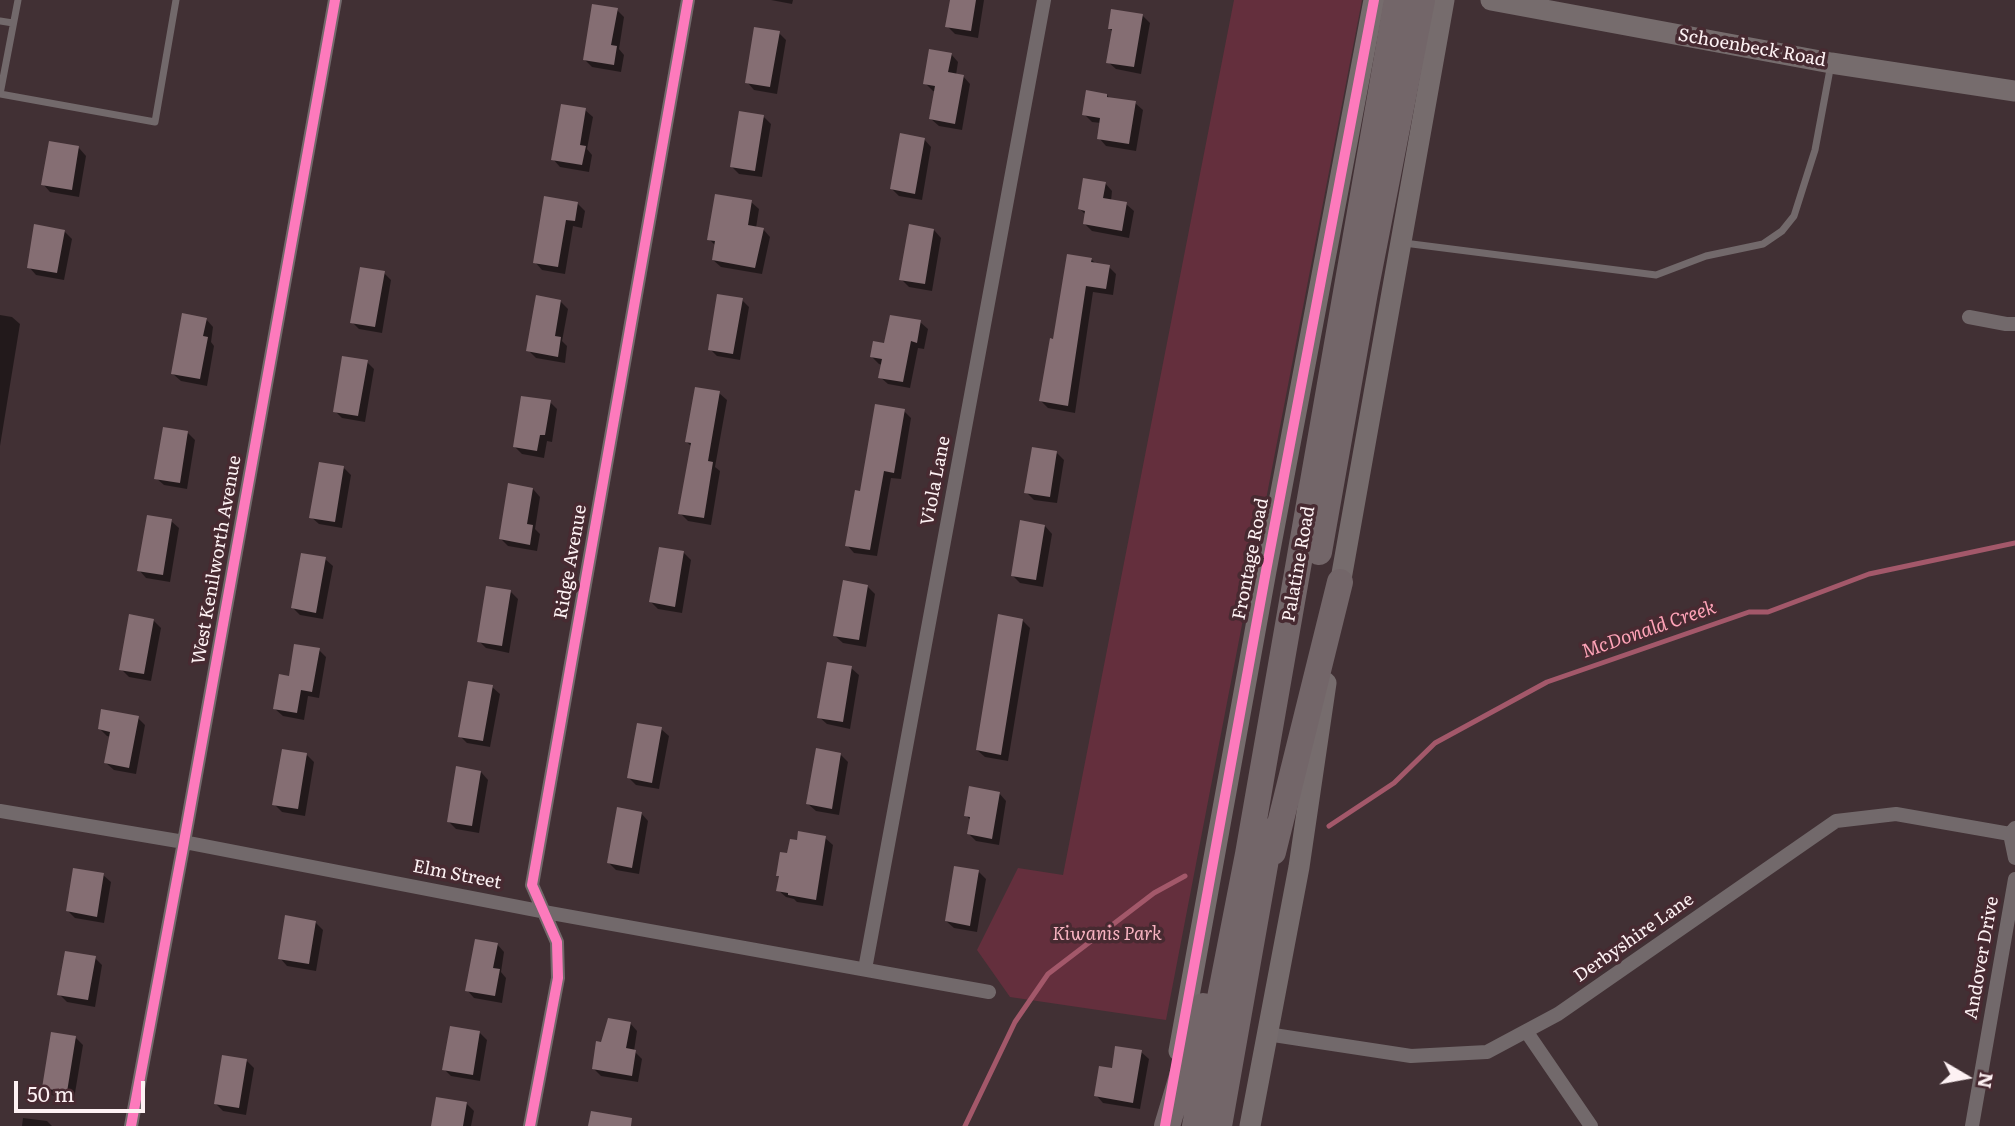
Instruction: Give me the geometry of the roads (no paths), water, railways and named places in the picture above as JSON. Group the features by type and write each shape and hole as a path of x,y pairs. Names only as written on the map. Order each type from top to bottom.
{"highway":[{"name":"Palatine Road","path":"1195,1126 1248,854 1397,0"},
{"name":"Palatine Road","path":"1219,1126 1365,292 1422,0"},
{"path":"1253,935 1340,582"},
{"path":"1166,1126 1248,854"}],"street":[{"name":"West Kenilworth Avenue","path":"131,1126 334,0"},
{"name":"Ridge Avenue","path":"530,1126 558,978 557,942 532,884 688,0"},
{"name":"Viola Lane","path":"865,969 1044,0"},
{"name":"Frontage Road","path":"1166,1126 1266,570 1374,0"},
{"path":"1250,1126 1299,867 1340,582 1444,0"},
{"name":"Schoenbeck Road","path":"1491,0 1831,63 2015,91"},
{"path":"1969,317 2015,324"},
{"name":"Elm Street","path":"0,811 184,842 545,912 989,992"},
{"name":"Derbyshire Lane","path":"1267,1034 1411,1056 1487,1052 1558,1014 1836,821 1896,814 2012,831"},
{"path":"2012,831 2015,858"},
{"name":"Andover Drive","path":"1972,1126 2015,879"},
{"path":"1526,1031 1591,1126"}],"lane":[{"path":"18,0 3,66 0,96 155,122 176,0"},
{"path":"0,21 13,23"},
{"path":"1400,242 1656,275 1706,256 1763,244 1782,231 1794,216 1815,150 1831,63"}],"waterway":[{"name":"McDonald Creek","path":"1329,826 1394,783 1435,743 1547,682 1749,612 1768,612 1869,574 2015,543"},
{"name":"McDonald Creek","path":"965,1126 1015,1022 1048,974 1154,893 1185,876"}],"park label":[{"name":"Kiwanis Park","path":"1107,935"}]}
